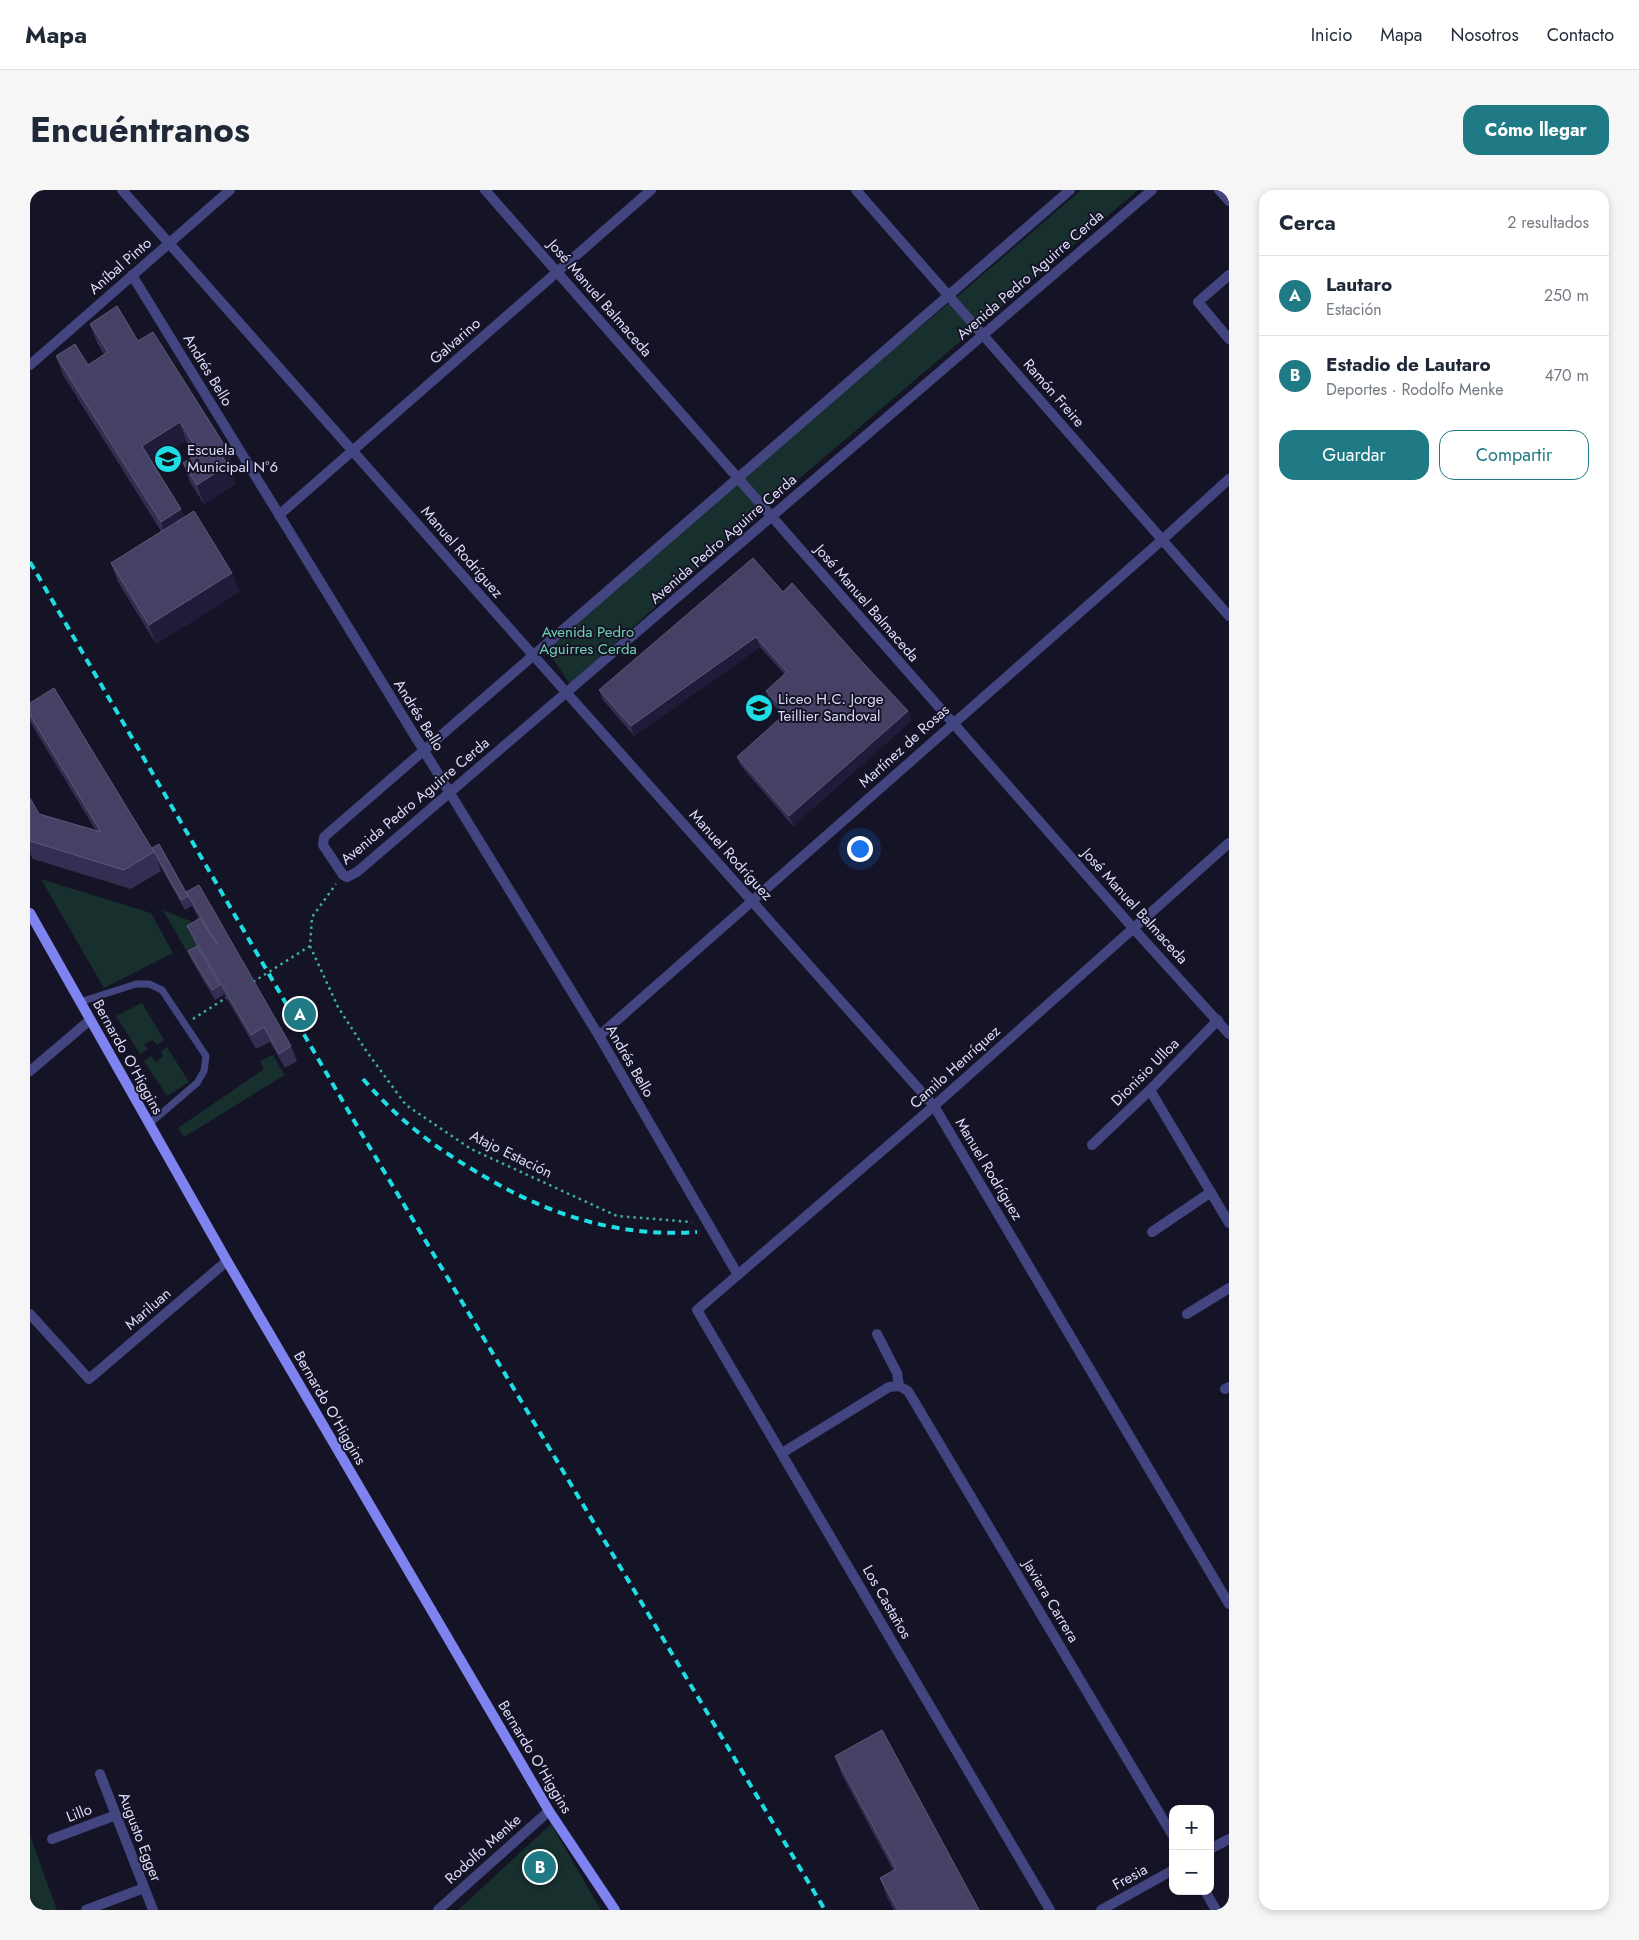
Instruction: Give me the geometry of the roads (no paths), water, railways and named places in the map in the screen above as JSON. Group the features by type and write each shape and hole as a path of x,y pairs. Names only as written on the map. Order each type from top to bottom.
{"main road":[{"name":"Bernardo O'Higgins","path":"30,913 227,1261 549,1811 616,1910"}],"street":[{"name":"Manuel Rodríguez","path":"122,190 533,656 934,1106 1229,1604"},
{"name":"Aníbal Pinto","path":"30,365 230,190"},
{"name":"José Manuel Balmaceda","path":"485,190 1133,928 1229,1034"},
{"name":"Galvarino","path":"279,515 651,190"},
{"name":"Ramón Freire","path":"856,190 1229,616"},
{"name":"Avenida Pedro Aguirre Cerda","path":"1070,190 947,294 324,837 322,845 343,875 347,877 357,872 1152,190"},
{"path":"1220,190 1229,201"},
{"path":"1229,274 1198,302 1229,338"},
{"name":"Andrés Bello","path":"132,275 599,1036 738,1275"},
{"name":"Martínez de Rosas","path":"599,1036 1229,479"},
{"name":"Camilo Henríquez","path":"697,1310 934,1106 1229,843"},
{"path":"30,1071 90,1020"},
{"name":"Dionisio Ulloa","path":"1092,1145 1150,1090 1218,1020"},
{"path":"1150,1090 1229,1223"},
{"path":"1152,1232 1211,1192"},
{"name":"Mariluan","path":"30,1314 89,1379 227,1261"},
{"path":"1187,1314 1229,1288"},
{"name":"Los Castaños","path":"697,1310 1050,1910"},
{"name":"Javiera Carrera","path":"877,1334 897,1372 899,1386 912,1395 1169,1829"},
{"path":"782,1453 889,1387 899,1386"},
{"name":"Augusto Egger","path":"100,1774 153,1910"},
{"name":"Rodolfo Menke","path":"438,1910 549,1811"},
{"name":"Lillo","path":"52,1839 116,1815"},
{"path":"1214,1847 1229,1838"},
{"name":"Fresia","path":"1101,1910 1169,1872"},
{"path":"86,1910 144,1888"},
{"path":"1207,1895 1216,1910"}],"lane":[{"path":"80,1002 136,984 150,984 162,990 206,1056 204,1071 197,1083 149,1124"}],"railway":[{"path":"30,562 360,1131 825,1910"},
{"path":"363,1079 393,1111 440,1149 494,1182 542,1206 567,1215 617,1228 670,1233 697,1232"}],"place":[{"name":"Escuela Municipal N°6","path":"168,459"},
{"name":"Liceo H.C. Jorge Teillier Sandoval","path":"759,708"},
{"name":"Lautaro","path":"300,1014"},
{"name":"Estadio de Lautaro","path":"540,1867"}],"park label":[{"name":"Avenida Pedro Aguirres Cerda","path":"588,640"}]}
